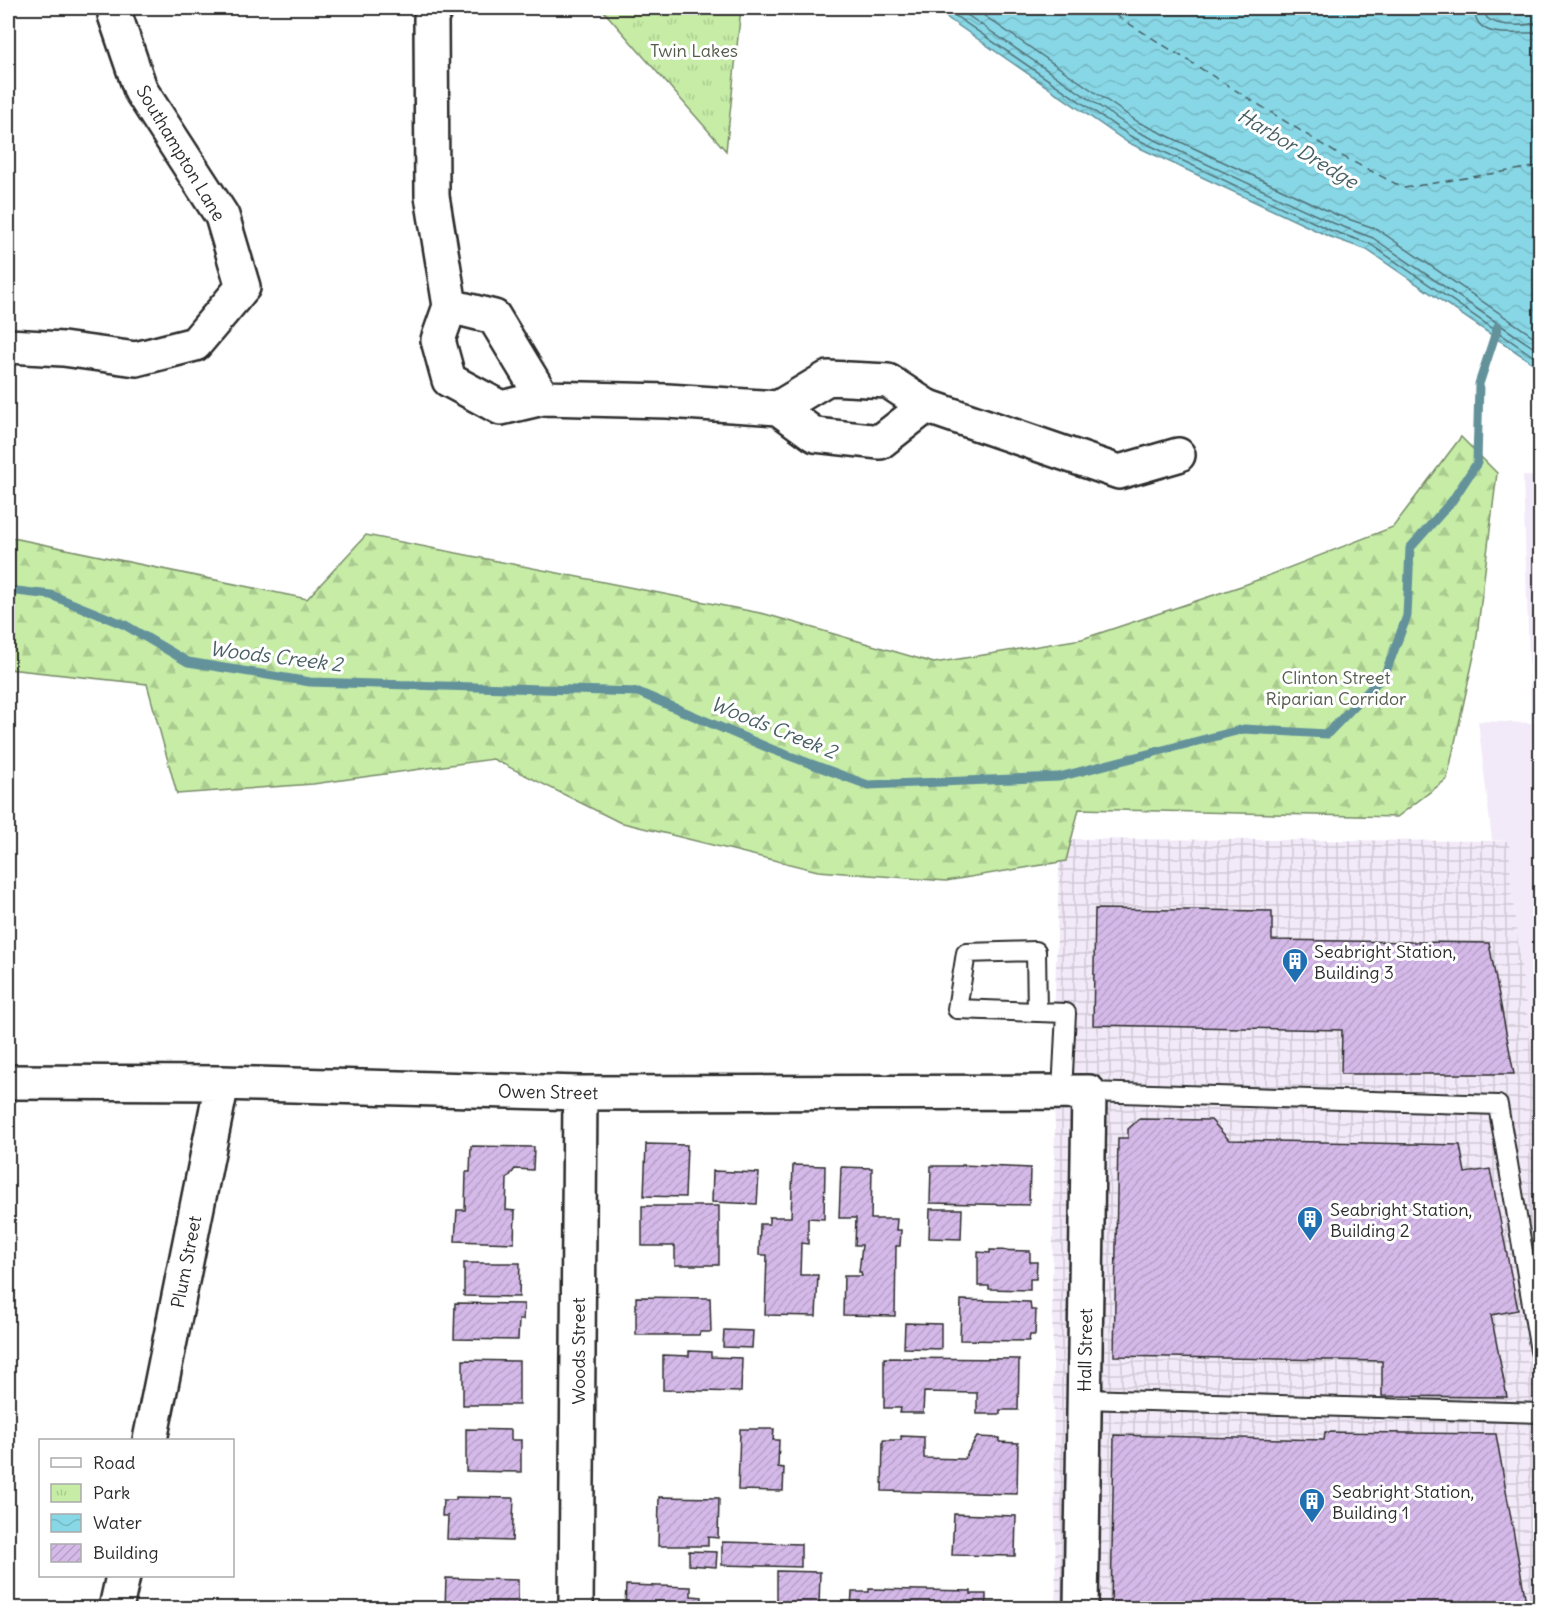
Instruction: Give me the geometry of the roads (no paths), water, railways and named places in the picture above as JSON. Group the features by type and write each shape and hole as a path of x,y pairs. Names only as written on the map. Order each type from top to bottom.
{"street":[{"name":"Southampton Lane","path":"8,346 63,349 136,359 195,344 243,287 222,216 141,91 115,15 115,8"},
{"path":"436,8 431,18 432,195 450,306 438,340 449,380 501,408 543,398 667,401 778,408 815,435 880,442 926,406"},
{"path":"450,306 494,317 543,398"},
{"path":"778,408 828,378 888,381 926,406 1119,472 1178,455"},
{"name":"Owen Street","path":"8,1082 222,1083 580,1094 1076,1092"},
{"name":"Plum Street","path":"150,1439 222,1083"},
{"name":"Hall Street","path":"1076,1092 1084,1399 1081,1608"},
{"name":"Woods Street","path":"576,1608 580,1094"},
{"path":"116,1608 123,1577"}],"lane":[{"path":"1037,1012 1036,951 966,953 957,1009 1037,1012 1066,1013 1076,1092 1498,1104 1540,1351"},
{"path":"1084,1399 1540,1413"}],"water":[{"name":"Harbor Dredge","path":"933,8 1494,8 1499,11 1540,10 1540,368 1367,250 1328,236 1127,142"}],"waterway":[{"name":"Woods Creek 2","path":"8,590 51,595 125,625 188,662 310,682 638,692 771,749 868,785 1059,777 1244,729 1327,734 1385,674 1407,616 1410,548 1452,501 1477,463 1479,384 1498,326"}],"place":[{"name":"Seabright Station, Building 3","path":"1295,984"},
{"name":"Seabright Station, Building 2","path":"1310,1242"},
{"name":"Seabright Station, Building 1","path":"1312,1524"}],"park label":[{"name":"Twin Lakes","path":"694,50"},
{"name":"Clinton Street Riparian Corridor","path":"1336,687"}]}
